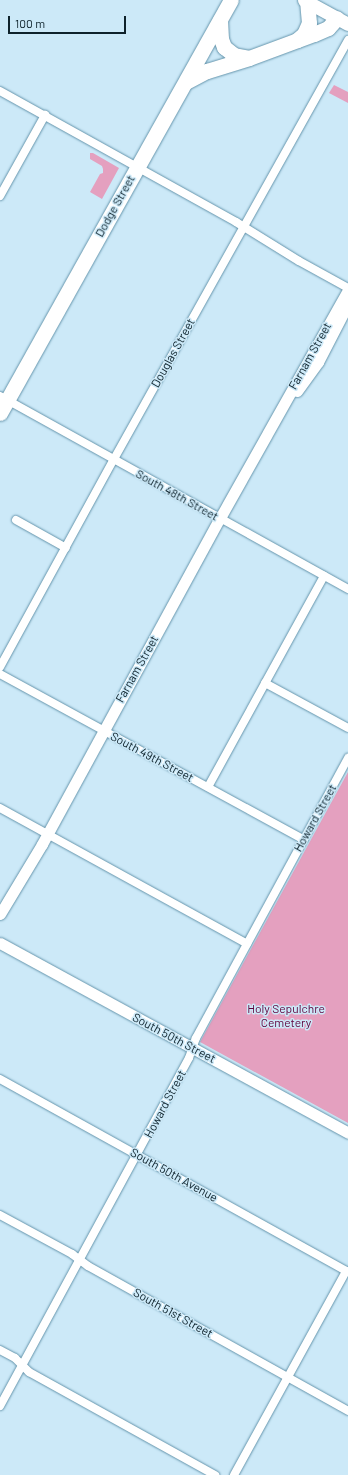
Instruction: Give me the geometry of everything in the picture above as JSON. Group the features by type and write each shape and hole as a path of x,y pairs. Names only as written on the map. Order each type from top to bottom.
{"highway":[{"name":"Dodge Street","path":"2,403 138,167 231,0"},
{"path":"294,42 304,34 309,24 306,1"},
{"path":"220,20 221,39 224,47 234,56 249,58"},
{"path":"185,82 207,71 294,42 343,21"}],"main road":[{"path":"306,1 343,21"},
{"name":"Farnam Street","path":"0,914 47,834 220,518 348,289"},
{"name":"Farnam Street","path":"273,424 312,371 348,304"},
{"name":"South 50th Street","path":"0,944 348,1134"}],"street":[{"name":"Douglas Street","path":"0,668 348,40"},
{"path":"0,91 244,226 299,261 348,289"},
{"path":"0,196 45,115"},
{"name":"South 48th Street","path":"2,403 114,460 348,589"},
{"path":"16,520 66,548"},
{"path":"208,787 324,576"},
{"name":"South 49th Street","path":"0,674 304,840"},
{"path":"265,683 348,728"},
{"name":"Howard Street","path":"0,1406 137,1155 189,1058 196,1038 348,758"},
{"path":"0,808 247,944"},
{"name":"South 50th Avenue","path":"0,1079 347,1272"},
{"name":"South 51st Street","path":"0,1215 88,1266 348,1411"},
{"path":"234,1475 347,1272"},
{"path":"0,1350 15,1358 30,1372 215,1475"}],"green space":[{"path":"334,85 348,92 348,103 329,93"},
{"path":"90,153 93,153 119,168 102,199 90,192 100,174 103,173 103,169 102,166 90,159"},
{"name":"Holy Sepulchre Cemetery","path":"348,772 348,1123 200,1042"}]}
